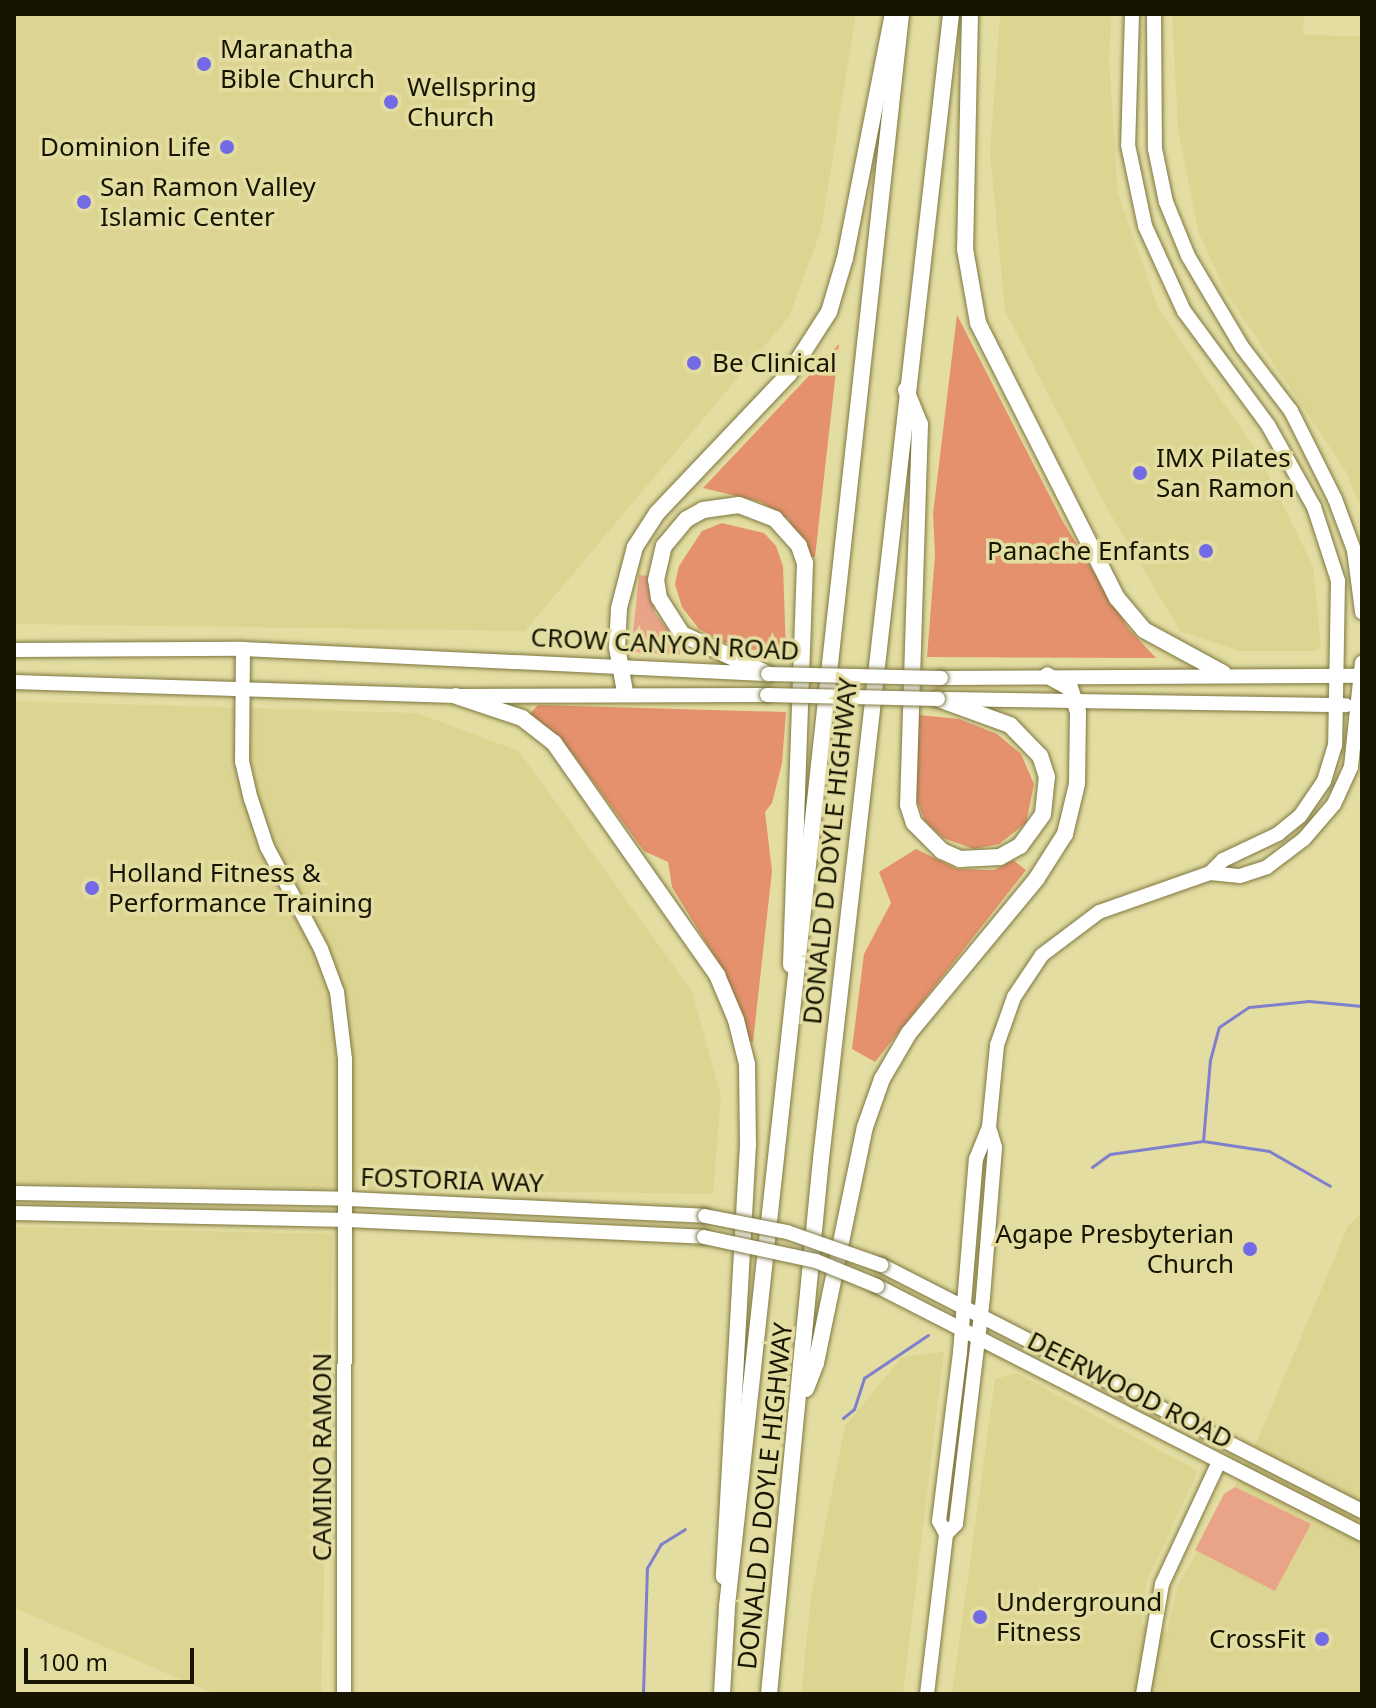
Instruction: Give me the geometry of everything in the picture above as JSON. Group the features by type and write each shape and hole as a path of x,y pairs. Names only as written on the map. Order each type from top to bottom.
{"highway":[{"path":"625,692 620,667 621,585 645,529 789,374 829,312 845,258 893,14"},
{"name":"DONALD D DOYLE HIGHWAY","path":"722,1694 727,1606 901,14"},
{"name":"DONALD D DOYLE HIGHWAY","path":"769,1694 905,388 951,14"},
{"path":"970,14 965,249 978,323 1123,607 1144,630 1223,673"},
{"path":"905,388 920,424 908,805 914,823 942,851 960,859 1000,857 1020,846 1043,814 1047,777 1040,756 1010,725 938,699"},
{"path":"768,674 682,634 659,598 656,580 664,546 687,519 703,510 739,505 758,510 789,531 805,563 796,854 787,945 794,988"},
{"path":"798,1409 816,1363 872,1102 909,1033 1037,878 1065,834 1077,784 1076,703 1070,688 1047,675"},
{"path":"456,696 522,718 554,743 717,975 736,1020 747,1064 749,1109 741,1329 723,1570 727,1606"}],"main road":[{"path":"1132,14 1128,145 1140,211 1184,311 1268,425 1314,507 1338,581 1338,676 1333,756 1314,800 1278,834 1223,860 1210,873"},
{"path":"1154,14 1155,149 1166,202 1188,256 1242,347 1291,411 1335,499 1354,550 1362,612"},
{"name":"CROW CANYON ROAD","path":"14,650 243,649 768,674 941,678 1223,673 1362,676"},
{"name":"CAMINO RAMON","path":"243,649 242,761 251,799 267,847 321,949 337,992 345,1059 349,1199 344,1694"},
{"path":"927,1694 946,1534 939,1521 961,1331 976,1159 989,1127 1004,1021 1042,955 1099,912 1210,873 1240,876 1267,867 1320,823 1351,767 1360,705 1362,663"},
{"name":"CROW CANYON ROAD","path":"14,682 244,686 456,696 625,692 1076,703 1360,705"},
{"path":"946,1534 956,1524 980,1318 995,1147 989,1127"},
{"path":"976,1159 985,1162 984,1197 990,1214"},
{"name":"FOSTORIA WAY","path":"14,1193 349,1199 705,1216 787,1232 881,1265"},
{"path":"41,1193 42,1214"},
{"name":"FOSTORIA WAY","path":"14,1213 348,1220 704,1237 816,1261 877,1286"},
{"name":"DEERWOOD ROAD","path":"881,1265 1362,1511"},
{"name":"DEERWOOD ROAD","path":"877,1286 1362,1534"},
{"path":"1143,1694 1162,1584 1219,1462"}],"shaded area":[{"path":"14,14 856,14 821,230 789,317 525,631 14,624"},
{"path":"1000,14 1112,14 1109,58 1118,193 1158,308 1256,450 1313,566 1321,646 1315,651 1239,651 1180,631 1107,508 1005,311 990,153"},
{"path":"1172,14 1304,14 1303,35 1362,36 1362,510 1345,470 1227,294 1199,234 1178,130"},
{"path":"957,315 1062,520 1128,628 1156,658 927,657 935,555 933,514"},
{"path":"839,344 815,557 811,557 788,519 761,502 703,488"},
{"path":"722,523 764,533 776,546 783,566 786,653 735,648 699,629 682,607 675,584 679,566 702,531"},
{"path":"639,575 648,576 655,613 680,645 680,655 631,652"},
{"path":"14,701 417,713 519,751 692,991 721,1096 713,1194 14,1184"},
{"path":"538,705 786,712 782,763 772,803 765,812 772,871 753,1042 748,1041 720,965 672,887 668,862 644,851 572,753 528,716"},
{"path":"919,715 959,719 997,734 1021,754 1034,784 1026,823 999,844 974,849 943,838 925,821 916,798"},
{"path":"916,849 957,869 994,870 1013,860 1026,870 875,1062 852,1049 864,954 891,903 879,872"},
{"path":"1362,1213 1362,1694 952,1694 995,1379 1016,1373 1198,1471 1147,1581 1141,1624 1167,1633 1178,1585 1246,1467 1348,1226"},
{"path":"14,1227 333,1234 321,1694 215,1694 14,1608"},
{"path":"944,1352 903,1694 801,1694 811,1596 845,1426 902,1357"},
{"path":"1235,1487 1311,1524 1275,1591 1195,1550 1224,1494"}],"waterway":[{"path":"1092,1167 1110,1154 1203,1141 1210,1060 1219,1027 1249,1007 1309,1001 1362,1006"},
{"path":"1203,1141 1269,1151 1330,1186"},
{"path":"843,1418 854,1409 864,1378 928,1335"},
{"path":"643,1694 647,1568 661,1544 685,1529"}],"place":[{"name":"Maranatha Bible Church","path":"204,64"},
{"name":"Wellspring Church","path":"391,102"},
{"name":"Dominion Life","path":"227,147"},
{"name":"San Ramon Valley Islamic Center","path":"84,202"},
{"name":"Be Clinical","path":"694,363"},
{"name":"IMX Pilates San Ramon","path":"1140,473"},
{"name":"Panache Enfants","path":"1206,551"},
{"name":"Holland Fitness & Performance Training","path":"92,888"},
{"name":"Agape Presbyterian Church","path":"1250,1249"},
{"name":"Underground Fitness","path":"980,1617"},
{"name":"CrossFit","path":"1322,1639"}]}
